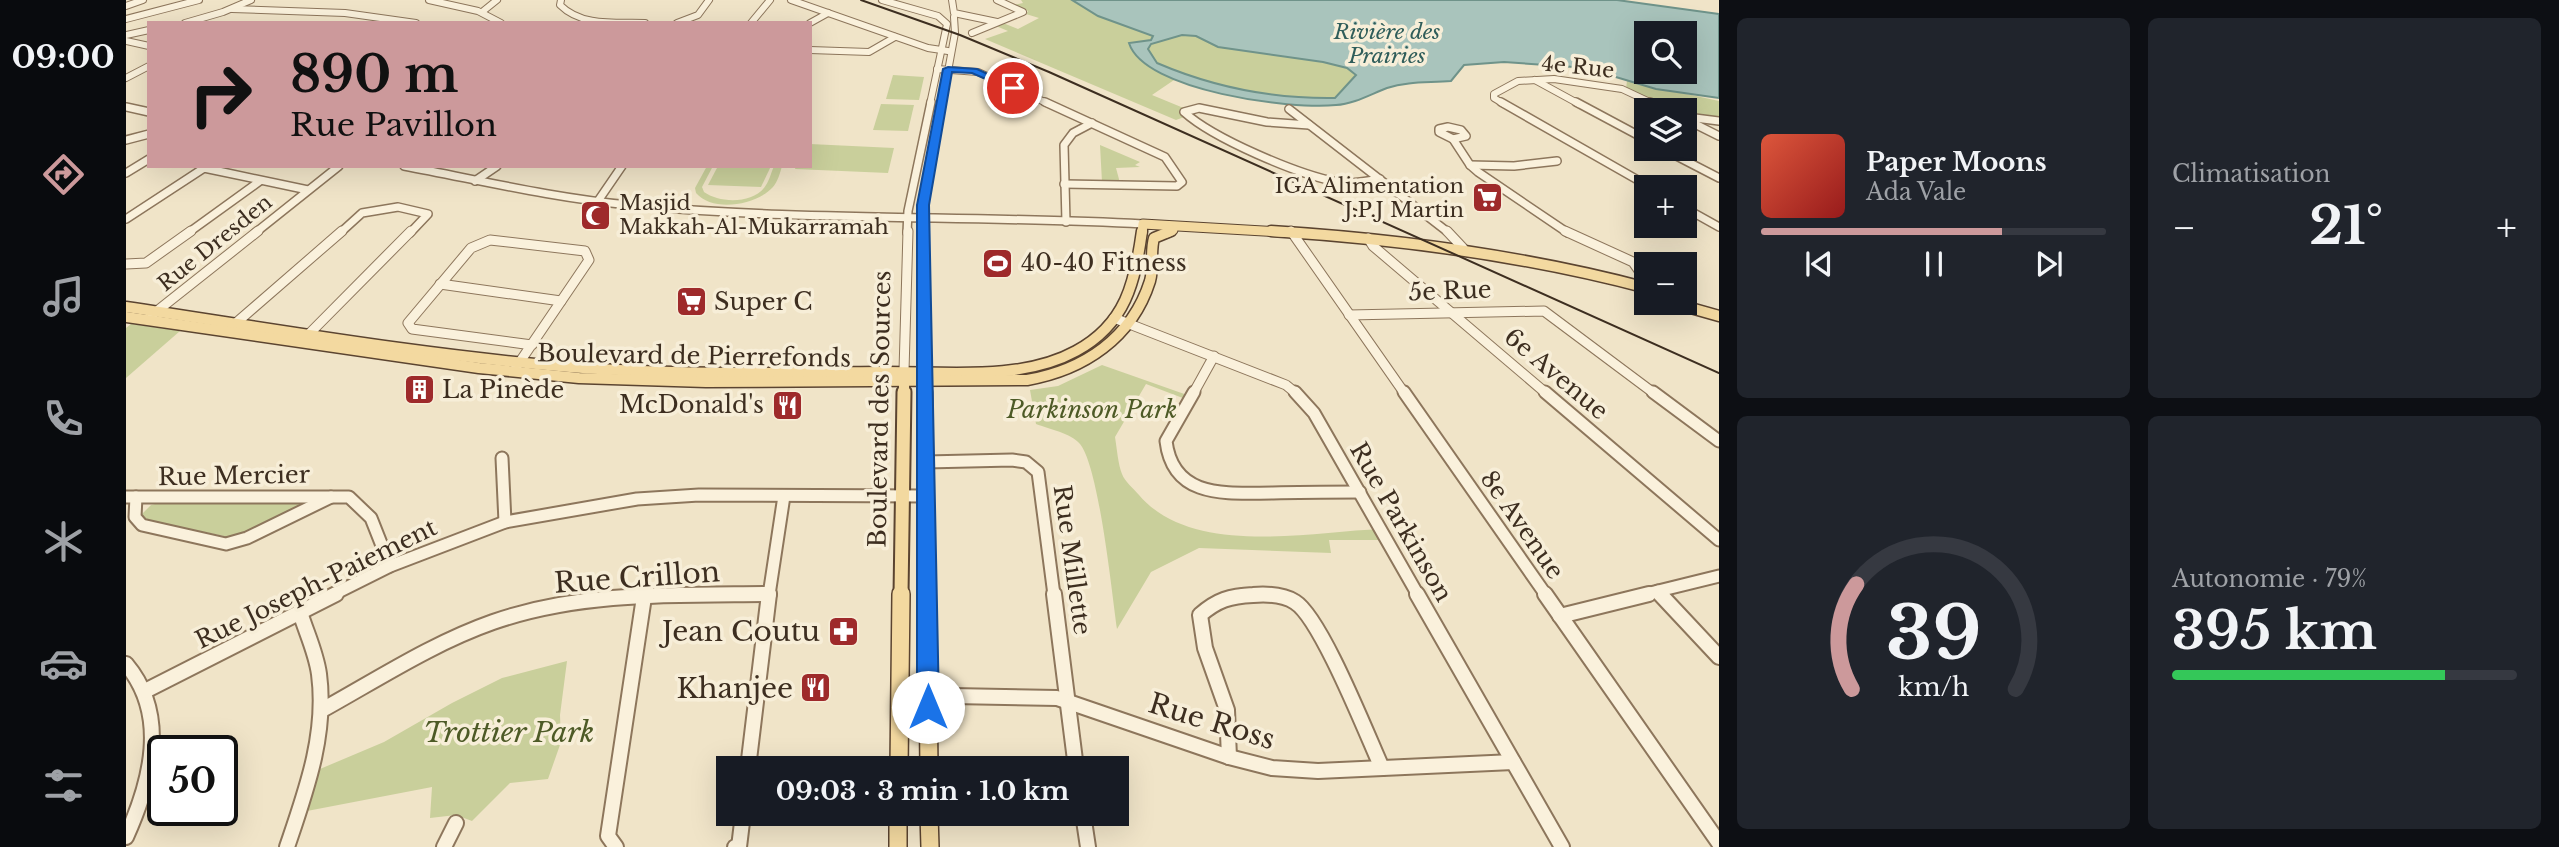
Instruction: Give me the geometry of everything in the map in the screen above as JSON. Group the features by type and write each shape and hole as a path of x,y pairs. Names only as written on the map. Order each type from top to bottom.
{"main road":[{"path":"1142,225 1291,231 1463,248 1559,264 1634,284"},
{"name":"Boulevard de Pierrefonds","path":"925,376 1009,370 1046,364 1083,348 1114,318 1135,278 1142,225"},
{"path":"1178,229 1254,229"},
{"name":"Boulevard de Pierrefonds","path":"126,317 516,368 665,382 904,376 1014,381 1060,374 1096,356 1128,323 1151,276 1153,240 1160,233 1178,229"},
{"path":"1502,254 1634,291"},
{"path":"1697,303 1719,309"},
{"name":"Boulevard de Pierrefonds","path":"126,307 516,368"},
{"path":"1697,310 1719,316"},
{"name":"Boulevard des Sources","path":"899,756 904,376"},
{"name":"Boulevard des Sources","path":"925,376 929,756"},
{"path":"898,826 898,847"},
{"path":"929,826 930,847"}],"street":[{"path":"126,6 143,0"},
{"path":"126,12 129,18 198,0"},
{"path":"191,21 232,9 251,0"},
{"path":"429,0 482,12 498,21"},
{"path":"482,12 497,0"},
{"path":"561,0 560,5 564,11 580,17 623,21"},
{"path":"682,21 698,15 709,0"},
{"path":"753,21 770,0"},
{"path":"791,0 895,37 951,51"},
{"path":"882,0 997,22"},
{"path":"892,0 922,10 943,12"},
{"path":"972,33 1023,12 997,0"},
{"name":"Boulevard des Sources","path":"904,376 908,216 947,23 943,12 951,2"},
{"name":"Boulevard des Sources","path":"925,376 922,216 955,30 951,2"},
{"path":"232,9 345,13 386,16 407,21"},
{"path":"812,22 828,13"},
{"path":"126,35 147,30"},
{"path":"812,50 869,52 895,37"},
{"path":"126,41 147,46"},
{"path":"126,78 147,67"},
{"path":"937,69 978,72 1165,157 1171,163 1181,184 1064,184"},
{"path":"126,71 139,71"},
{"path":"1532,79 1634,133"},
{"name":"4e Rue","path":"1634,178 1494,98 1494,94 1513,82 1554,79 1624,89 1642,98"},
{"path":"126,107 147,112"},
{"path":"1310,125 1267,122 1199,108 1184,112 1194,122 1220,135 1330,181 1350,183 1380,179"},
{"path":"1289,109 1456,238 1463,248"},
{"path":"1697,119 1719,121"},
{"path":"1066,222 1066,140 1073,132 1092,123"},
{"path":"1697,124 1719,136"},
{"path":"126,140 147,134"},
{"path":"139,136 147,139"},
{"path":"1453,139 1470,165 1570,234 1634,263"},
{"path":"126,173 147,160"},
{"path":"1470,165 1514,166 1557,161"},
{"path":"1686,161 1719,178"},
{"name":"Rue Dresden","path":"146,320 336,168"},
{"path":"413,168 528,192 598,201 731,211 922,216 1142,225 1178,229"},
{"path":"474,181 494,168"},
{"path":"598,201 621,168"},
{"path":"126,219 204,169 308,190"},
{"path":"126,264 146,263 260,181"},
{"path":"236,323 362,213 398,207 428,214 301,342"},
{"path":"1697,215 1719,227"},
{"name":"8e Avenue","path":"1291,231 1719,843"},
{"name":"6e Avenue","path":"1368,238 1373,246 1719,540"},
{"path":"516,368 533,345 589,260 585,251 485,240 471,248 409,321 408,327 533,345"},
{"path":"440,284 561,301"},
{"name":"5e Rue","path":"1349,315 1537,309 1551,314 1719,441"},
{"name":"Rue Parkinson","path":"1114,318 1286,385 1314,412 1562,847"},
{"path":"1214,356 1166,441 1166,455 1181,480 1204,491 1220,493 1360,492"},
{"path":"502,458 505,522"},
{"name":"Rue Millette","path":"926,462 1012,460 1026,462 1038,472 1075,756"},
{"name":"Rue Joseph-Paiement","path":"145,691 390,566 505,522 637,499 699,495 926,496"},
{"name":"Rue Mercier","path":"333,496 247,538 226,544 142,525 135,517 131,498 333,496 349,497 364,505 370,514 390,566"},
{"path":"749,756 784,496"},
{"path":"1560,616 1719,576"},
{"path":"1658,591 1719,657"},
{"name":"Rue Crillon","path":"322,710 431,649 492,622 522,613 598,599 769,594"},
{"path":"1229,757 1230,730 1225,702 1198,629 1200,615 1216,601 1243,595 1267,594 1295,602 1315,622 1382,768"},
{"path":"617,847 608,836 644,597"},
{"path":"286,847 316,759 322,710 318,671 300,612"},
{"path":"126,664 145,691 153,730 146,787 126,837"},
{"name":"Rue Ross","path":"900,695 1045,696 1229,757 1272,768 1318,771 1513,762"},
{"path":"444,847 456,823"},
{"path":"735,847 739,847 742,826"},
{"path":"1085,826 1088,847"}],"green space":[{"path":"1021,0 1115,0 1378,65 1341,101 1270,99 1205,85 1143,63 1174,80 1152,95 1186,109 1187,116 1176,120 985,39 1008,31 996,26 1003,23 1018,29 1039,18 1026,14 1028,11 1014,5 1023,3"},
{"path":"893,75 924,77 919,100 886,99"},
{"path":"1627,81 1719,101 1719,120 1697,117 1697,98 1645,98 1626,89"},
{"path":"881,104 914,105 908,131 873,130"},
{"path":"812,144 894,148 888,173 795,169 812,168"},
{"path":"1100,145 1140,162 1135,165 1140,167 1116,168 1120,183 1102,182"},
{"path":"706,168 712,168 702,187 704,192 726,200 743,199 764,188 773,168 781,168 773,187 746,202 724,205 713,203 696,193 695,188"},
{"path":"717,168 770,168 761,187 708,185"},
{"path":"131,324 180,331 126,378 126,328"},
{"name":"Parkinson Park","path":"1102,365 1190,396 1188,400 1146,384 1115,437 1123,477 1162,514 1189,527 1220,534 1286,536 1381,529 1387,540 1329,540 1331,553 1199,548 1151,572 1117,629 1099,503 1087,457 1080,444 1071,437 1036,424 1030,390 1058,386"},
{"path":"163,502 301,503 295,511 238,536 229,537 148,521 141,515 151,505"},
{"name":"Trottier Park","path":"567,661 560,715 561,742 548,779 510,783 472,821 456,815 430,818 432,787 307,811 320,769 384,742 502,678"}],"water":[{"name":"Rivière des Prairies","path":"1072,0 1617,0 1719,14 1719,98 1639,84 1697,84 1697,21 1634,21 1634,82 1574,67 1504,62 1464,65 1451,81 1411,83 1387,88 1356,101 1315,106 1222,94 1161,74 1140,60 1129,43 1151,40 1153,36 1098,16","holes":["1182,35 1196,36 1218,47 1323,62 1347,68 1356,75 1335,98 1267,94 1222,85 1178,71 1157,63 1148,49 1151,44"]}],"tram line":[{"path":"861,0 960,35 1049,72 1719,373"}],"place":[{"name":"IGA Alimentation J.P.J Martin","path":"1487,198"},
{"name":"Masjid Makkah-Al-Mukarramah","path":"596,215"},
{"name":"40-40 Fitness","path":"998,263"},
{"name":"Super C","path":"691,302"},
{"name":"La Pinède","path":"419,390"},
{"name":"McDonald's","path":"787,405"},
{"name":"Jean Coutu","path":"843,631"},
{"name":"Khanjee","path":"816,688"}],"route":[{"path":"928,707 923,205 948,69 978,72 1013,88"}]}
